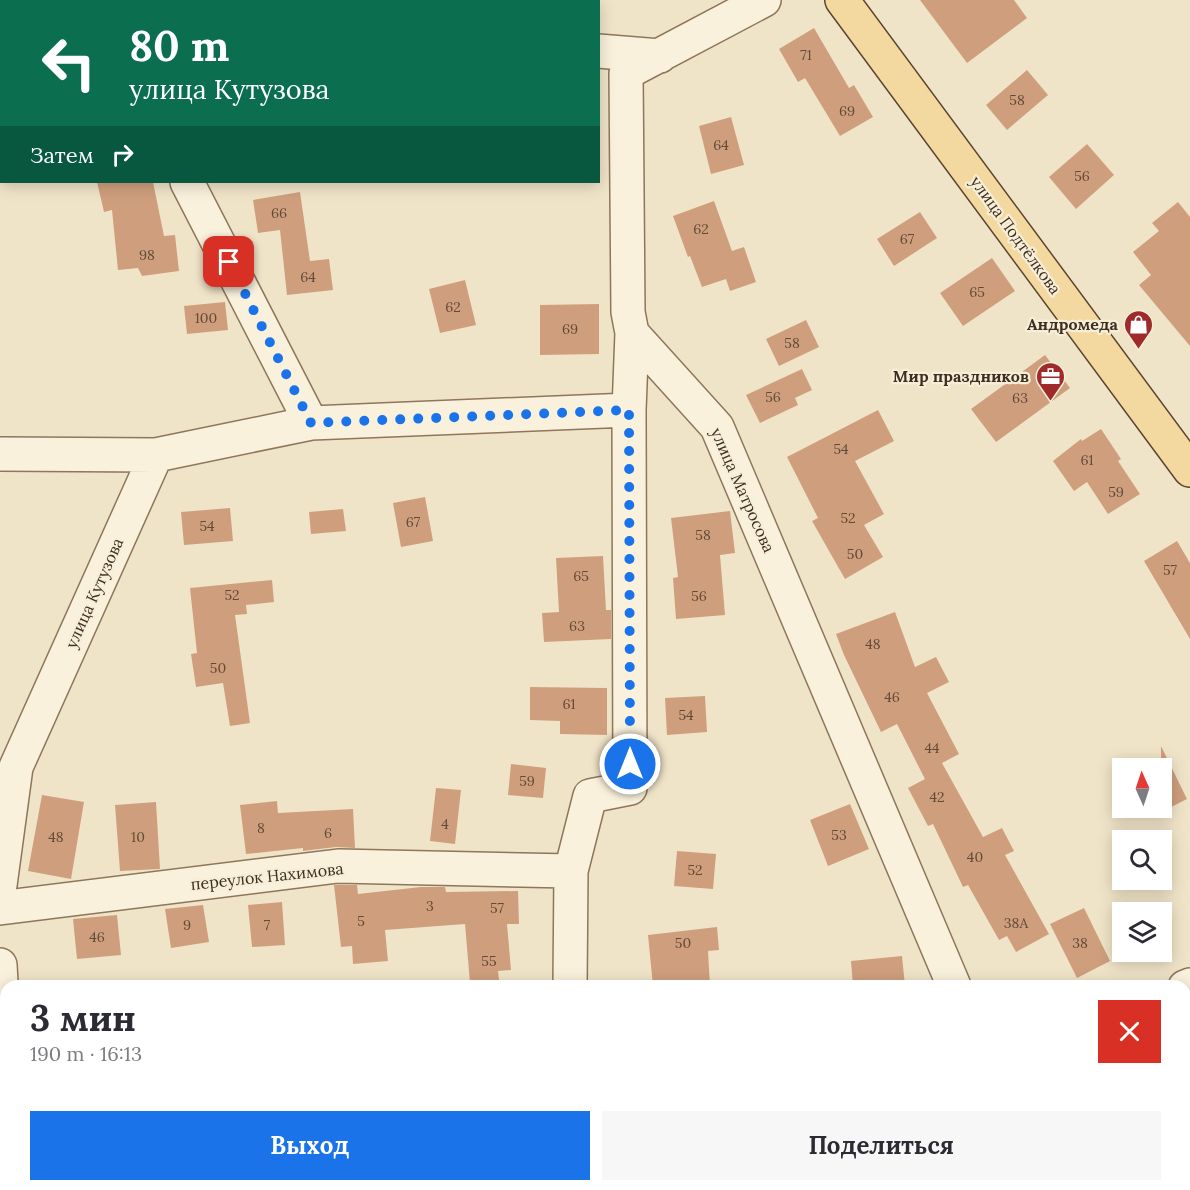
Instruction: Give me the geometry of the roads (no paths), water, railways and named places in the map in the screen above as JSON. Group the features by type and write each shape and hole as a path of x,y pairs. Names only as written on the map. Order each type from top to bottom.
{"main road":[{"name":"улица Подтёлкова","path":"842,0 1190,470"}],"street":[{"path":"570,980 571,871 590,796 630,788 629,410 632,333 628,312 626,73 764,0"},
{"path":"600,51 660,56"},
{"path":"189,183 311,423"},
{"name":"улица Матросова","path":"632,333 717,427 951,980"},
{"path":"0,454 156,455 311,423 629,410"},
{"name":"улица Кутузова","path":"0,885 16,767 156,455"},
{"name":"переулок Нахимова","path":"0,908 338,866 571,871"},
{"path":"0,965 1,980"}],"place":[{"name":"Андромеда","path":"1139,350"},
{"name":"Мир праздников","path":"1050,402"}]}
